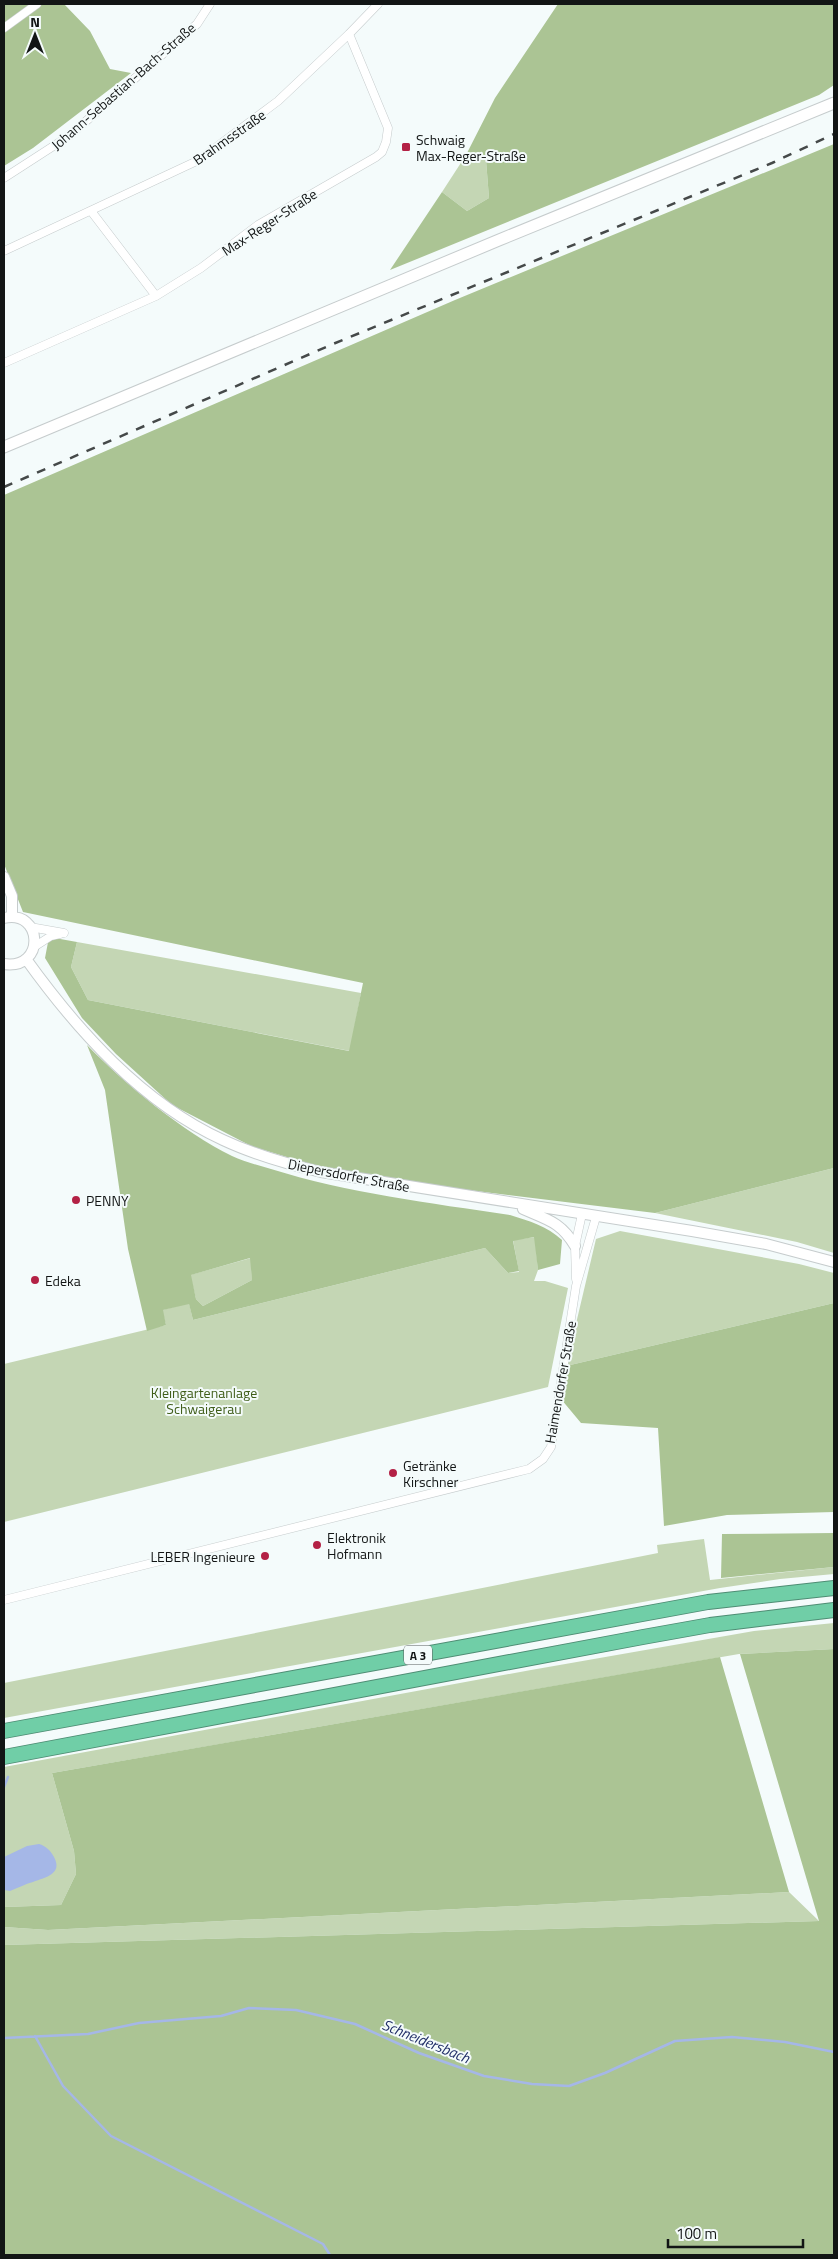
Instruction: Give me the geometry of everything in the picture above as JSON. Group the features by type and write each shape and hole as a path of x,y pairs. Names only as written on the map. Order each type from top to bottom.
{"highway":[{"name":"A 3","path":"4,1731 708,1602 834,1588"},
{"name":"A 3","path":"4,1757 710,1625 834,1610"}],"main road":[{"path":"4,447 499,240 834,103"},
{"path":"4,456 41,432"}],"street":[{"path":"4,28 37,4"},
{"name":"Johann-Sebastian-Bach-Straße","path":"4,178 69,136 197,24 210,4"},
{"path":"349,34 378,4"},
{"name":"Brahmsstraße","path":"4,251 199,160 278,101 349,34"},
{"name":"Max-Reger-Straße","path":"4,363 156,296 201,268 258,226 367,163 382,152 388,128 349,34"},
{"path":"91,211 156,296"},
{"path":"4,877 12,896 8,917 19,918 30,926 64,933 51,936 34,947 26,959 19,963 4,964"},
{"path":"30,926 35,940 34,947"},
{"name":"Diepersdorfer Straße","path":"26,959 53,997 134,1081 168,1108 222,1140 272,1160 321,1172 596,1217 692,1230 766,1244 834,1262"},
{"path":"509,1202 553,1222 566,1231 574,1246"},
{"name":"Haimendorfer Straße","path":"576,1286 574,1246 582,1214"},
{"name":"Haimendorfer Straße","path":"4,1600 528,1469 543,1459 551,1447 576,1286 596,1217"}],"green space":[{"path":"4,4 64,4 90,31 110,69 131,73 33,148 4,166"},
{"path":"558,4 834,4 834,85 819,95 390,270 442,192 467,211 489,198 486,160 466,155 495,98"},
{"path":"834,144 834,1168 655,1213 452,1188 316,1166 251,1146 172,1105 116,1054 82,1018 45,958 49,937 77,942 71,967 88,1000 349,1051 363,983 23,912 4,864 4,495 455,300"},
{"path":"466,155 486,160 489,198 467,211 442,192"},
{"path":"77,942 361,993 350,1051 88,1000 71,967"},
{"path":"87,1045 155,1106 194,1134 232,1156 330,1185 510,1215 524,1219 538,1224 562,1240 560,1264 538,1270 534,1237 513,1241 519,1271 508,1273 485,1248 193,1320 189,1304 163,1310 166,1325 147,1331 128,1249 105,1090","holes":["250,1258 252,1280 203,1306 196,1299 191,1275"]},
{"path":"834,1168 834,1253 797,1242 655,1213"},
{"path":"620,1231 799,1264 834,1273 834,1303 566,1366 596,1239"},
{"name":"Kleingartenanlage Schwaigerau","path":"535,1237 538,1270 534,1281 545,1281 568,1288 548,1387 4,1522 4,1364 166,1325 162,1310 189,1303 193,1320 485,1248 508,1273 519,1272 513,1240"},
{"path":"251,1258 252,1280 203,1306 196,1299 190,1275"},
{"path":"834,1303 834,1512 727,1515 664,1526 658,1428 581,1423 561,1399 566,1366"},
{"path":"834,1533 834,1567 721,1578 722,1534"},
{"path":"704,1539 710,1580 834,1567 834,1574 780,1579 720,1588 4,1718 4,1683 658,1553 657,1545"},
{"path":"834,1623 834,1649 739,1654 52,1773 74,1851 76,1874 61,1905 4,1907 4,1767 754,1631"},
{"path":"834,1649 834,2255 4,2255 4,1945 819,1921 740,1654"},
{"path":"720,1657 789,1892 48,1930 4,1927 4,1907 61,1905 76,1874 74,1851 52,1773"},
{"path":"789,1892 819,1921 4,1945 4,1927 48,1930"}],"water":[{"path":"39,1844 48,1849 54,1857 56,1863 55,1871 48,1876 10,1891 4,1890 4,1857 27,1846"}],"waterway":[{"path":"4,1787 8,1777"},
{"name":"Schneidersbach","path":"4,2038 88,2034 139,2023 221,2016 249,2008 296,2010 355,2024 419,2053 484,2076 532,2084 569,2086 605,2073 675,2041 732,2037 785,2042 834,2052"},
{"path":"35,2036 63,2086 111,2136 323,2244 330,2255"}],"railway":[{"path":"4,487 333,344 772,163 834,134"}],"place":[{"name":"Schwaig Max-Reger-Straße","path":"406,147"},
{"name":"PENNY","path":"76,1200"},
{"name":"Edeka","path":"35,1280"},
{"name":"Getränke Kirschner","path":"393,1473"},
{"name":"Elektronik Hofmann","path":"317,1545"},
{"name":"LEBER Ingenieure","path":"265,1556"}]}
